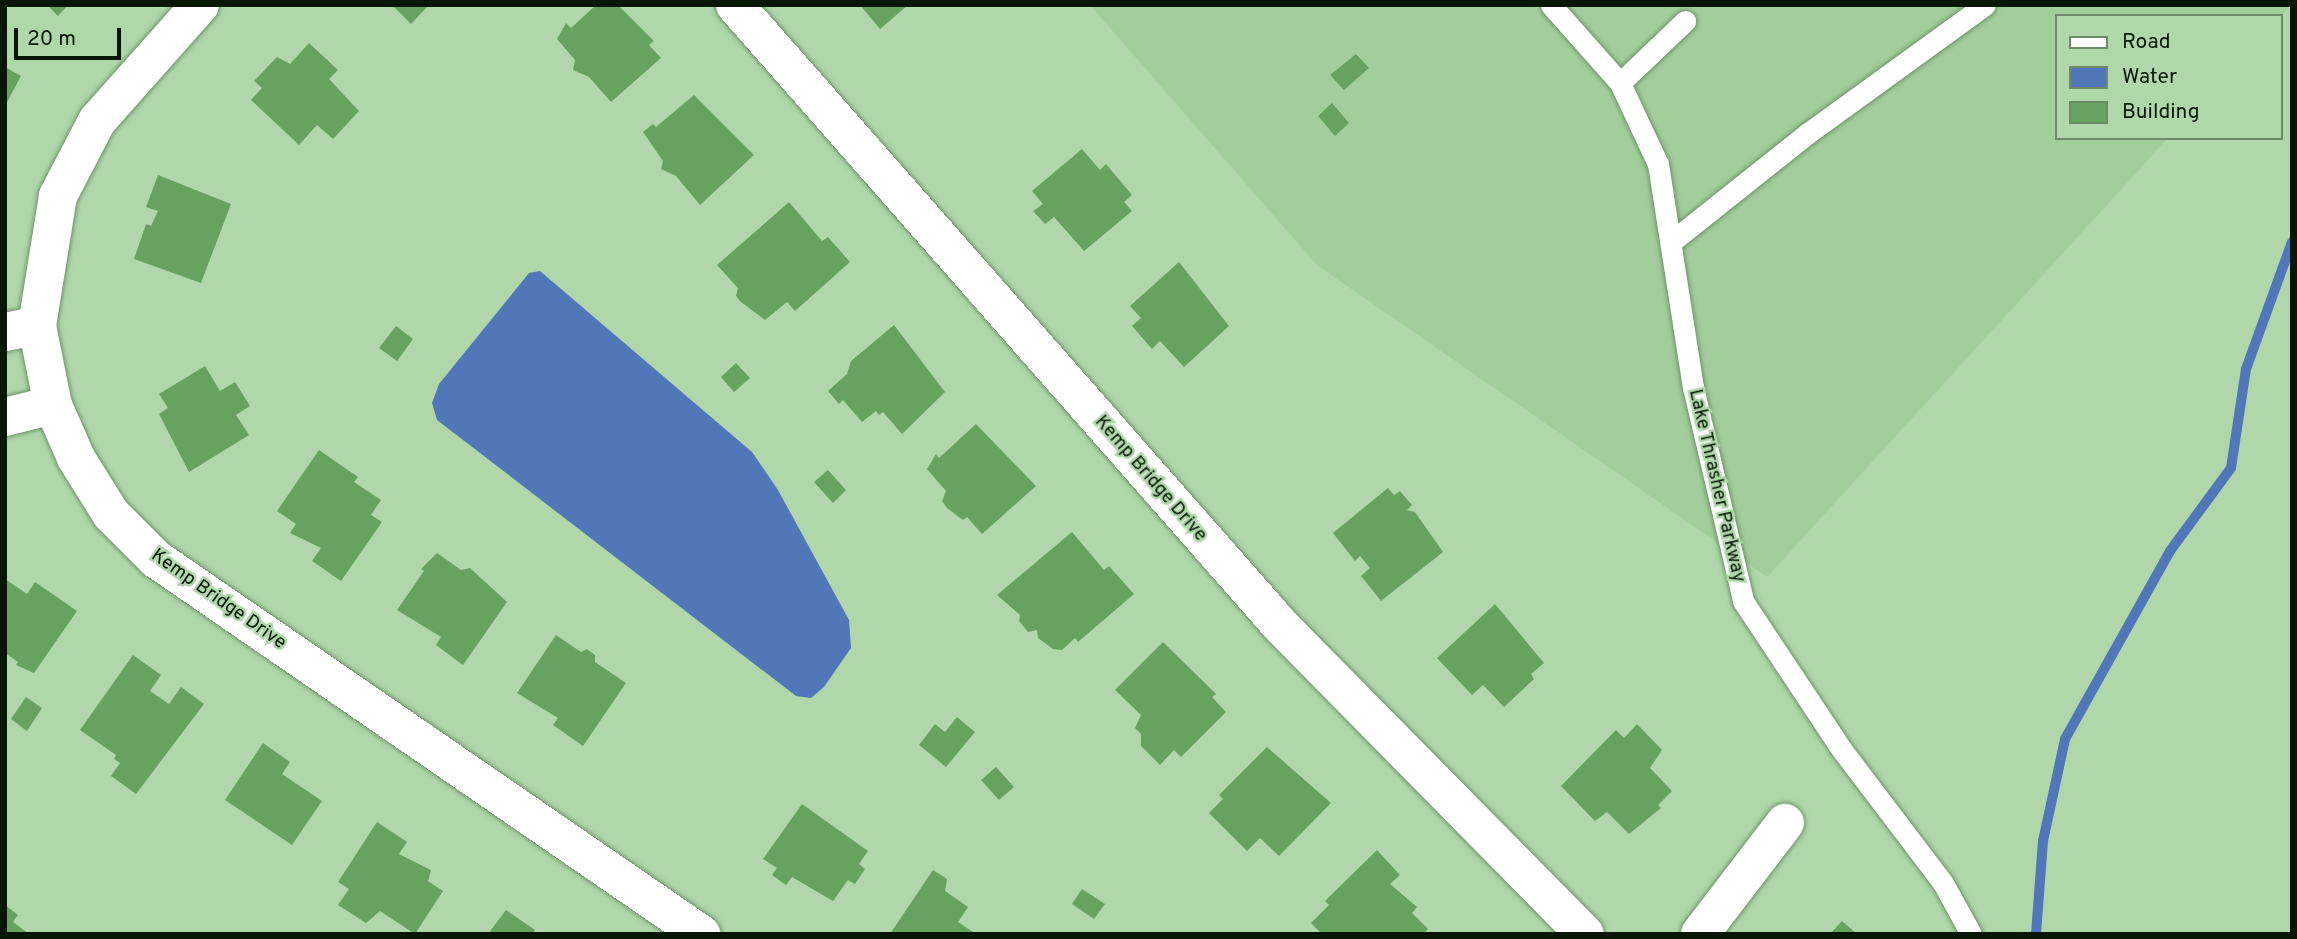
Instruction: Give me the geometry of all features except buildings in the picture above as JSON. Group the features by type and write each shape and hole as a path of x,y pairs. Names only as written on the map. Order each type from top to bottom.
{"street":[{"name":"Kemp Bridge Drive","path":"200,5 97,121 58,196 21,329 76,458 111,514 156,559 701,934"},
{"name":"Kemp Bridge Drive","path":"736,5 1255,598 1585,934"},
{"path":"5,417 52,405"},
{"path":"1700,934 1785,823"}],"lane":[{"name":"Lake Thrasher Parkway","path":"1550,5 1620,83 1658,164 1693,387 1743,601 1842,750 1943,883 1971,934"},
{"path":"1671,242 1808,133 1986,5"},
{"path":"1620,83 1685,20"}],"shaded area":[{"path":"1090,5 2291,5 2283,14 2056,14 2056,140 2166,140 1767,577 1317,265"}],"water":[{"path":"540,271 752,452 778,490 849,620 851,648 824,687 811,698 796,696 437,420 432,403 439,384 529,273"}],"waterway":[{"path":"2036,934 2043,841 2065,739 2170,551 2231,468 2246,369 2292,242"}]}
